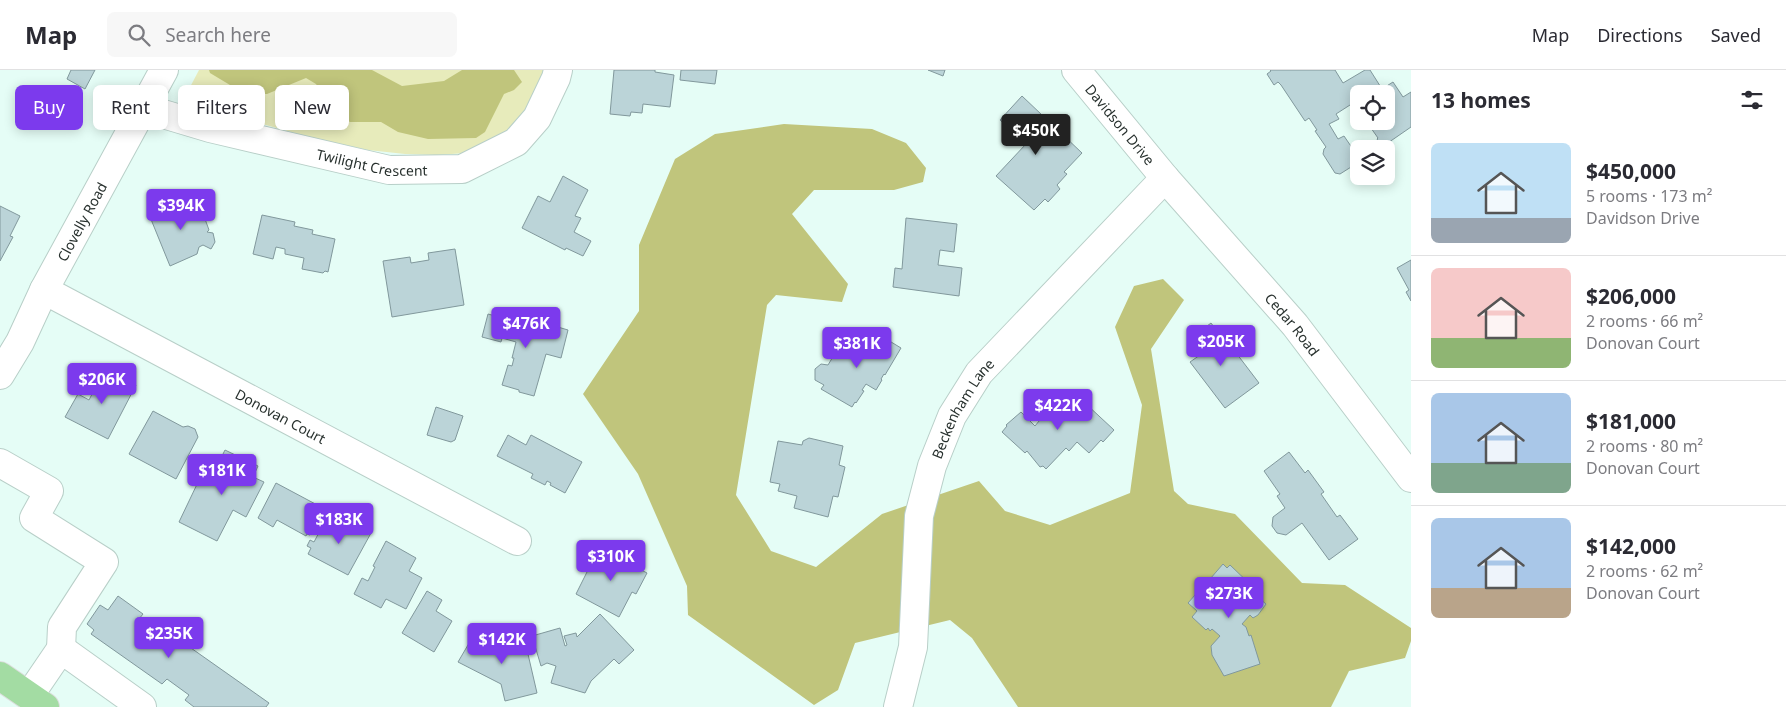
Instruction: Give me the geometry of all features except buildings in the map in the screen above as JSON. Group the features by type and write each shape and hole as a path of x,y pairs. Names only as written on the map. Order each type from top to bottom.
{"main road":[{"path":"0,676 37,701"}],"street":[{"name":"Clovelly Road","path":"156,85 164,70"},
{"name":"Twilight Crescent","path":"168,115 210,128 389,170 462,169 516,142 537,118 558,70"},
{"name":"Davidson Drive","path":"1076,70 1165,178"},
{"name":"Clovelly Road","path":"0,375 20,342 44,290 132,130"},
{"name":"Cedar Road","path":"1165,178 1295,325 1411,478"},
{"name":"Beckenham Lane","path":"898,707 913,647 919,516 932,466 952,416 979,373 1165,178"},
{"name":"Donovan Court","path":"44,290 517,541"},
{"path":"0,463 49,491 34,518 104,562 62,627 61,649 37,701"},
{"path":"61,649 142,707"}],"green space":[{"path":"199,70 544,70 540,90 517,122 494,143 466,153 437,155 368,150 284,130 349,130 349,85 275,85 275,128 265,125 265,85 191,85"},
{"path":"209,70 372,70 402,86 444,81 462,70 514,70 522,82 514,90 504,94 485,132 476,138 428,139 398,132 381,122 349,121 349,85 317,85 306,78 289,85 275,85 275,91 265,94 265,85 230,85 210,73"},
{"path":"784,124 872,129 906,143 926,168 923,182 894,190 814,190 792,214 848,284 842,302 776,295 767,305 736,495 771,551 816,567 882,514 979,481 1005,511 1050,525 1130,493 1142,405 1115,327 1134,286 1163,279 1184,300 1151,349 1174,491 1188,504 1235,514 1302,583 1345,585 1411,628 1411,641 1405,658 1349,671 1331,707 1018,707 972,638 950,620 855,643 838,690 814,705 688,615 687,586 638,474 583,394 639,311 639,245 675,159 715,134"}]}
